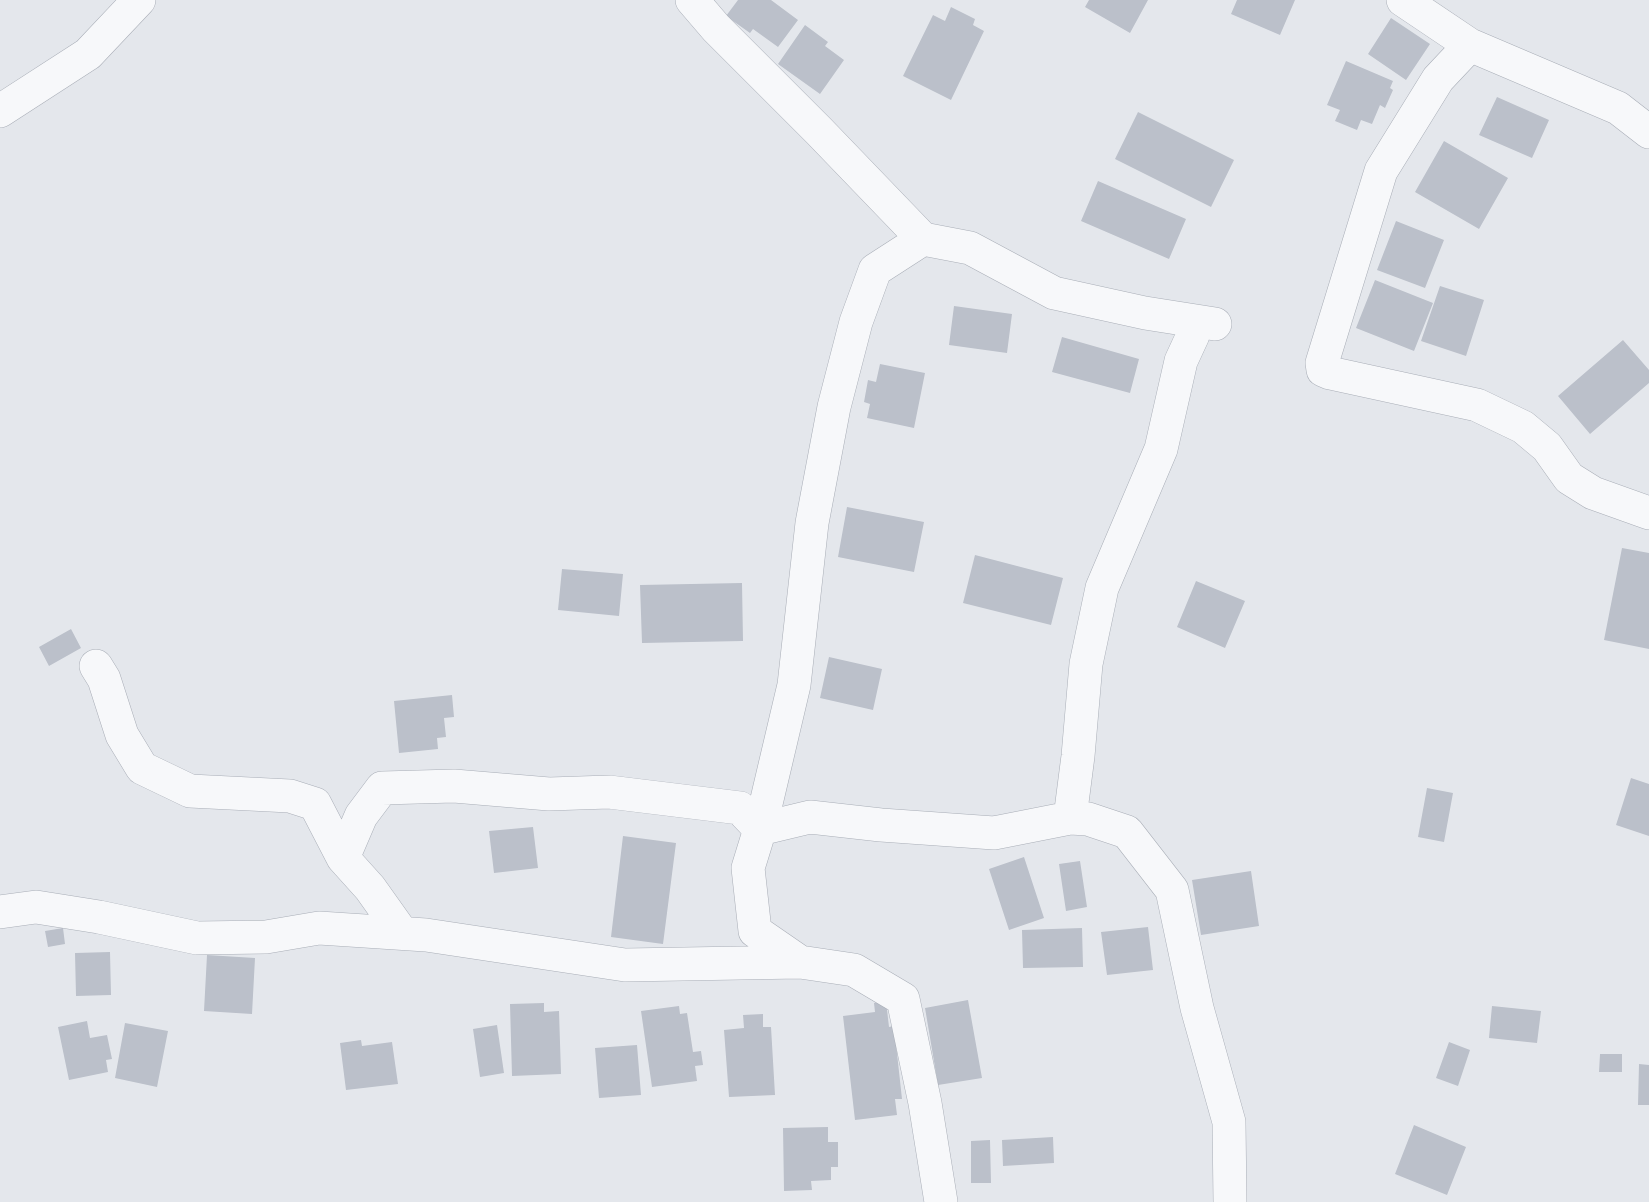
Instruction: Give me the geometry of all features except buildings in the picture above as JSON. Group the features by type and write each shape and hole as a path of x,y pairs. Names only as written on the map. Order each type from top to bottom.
{"street":[{"path":"0,111 88,54 139,0"},
{"path":"692,0 716,28 923,239 970,248 1054,292 1204,329 1181,361 1161,449 1102,588 1086,664 1070,818"},
{"path":"1403,0 1470,45 1618,108 1649,132"},
{"path":"1470,45 1438,79 1381,171 1322,363 1323,370 1477,405 1523,427 1547,447 1569,478 1593,493 1649,513"},
{"path":"800,962 754,931 748,868 760,829 794,685 812,523 834,407 856,322 875,270 923,239"},
{"path":"96,666 104,679 122,735 142,768 190,791 290,796 315,804 343,858 369,888 402,933"},
{"path":"343,858 361,816 382,788 454,786 549,794 609,792 740,808 760,829"},
{"path":"760,829 810,817 994,833 1070,818 1088,819 1127,832 1172,890 1197,1008 1229,1122 1230,1202"},
{"path":"0,912 36,907 99,917 197,938 266,937 319,928 426,934 625,964 800,962 854,970 903,999 925,1103 941,1202"}]}
